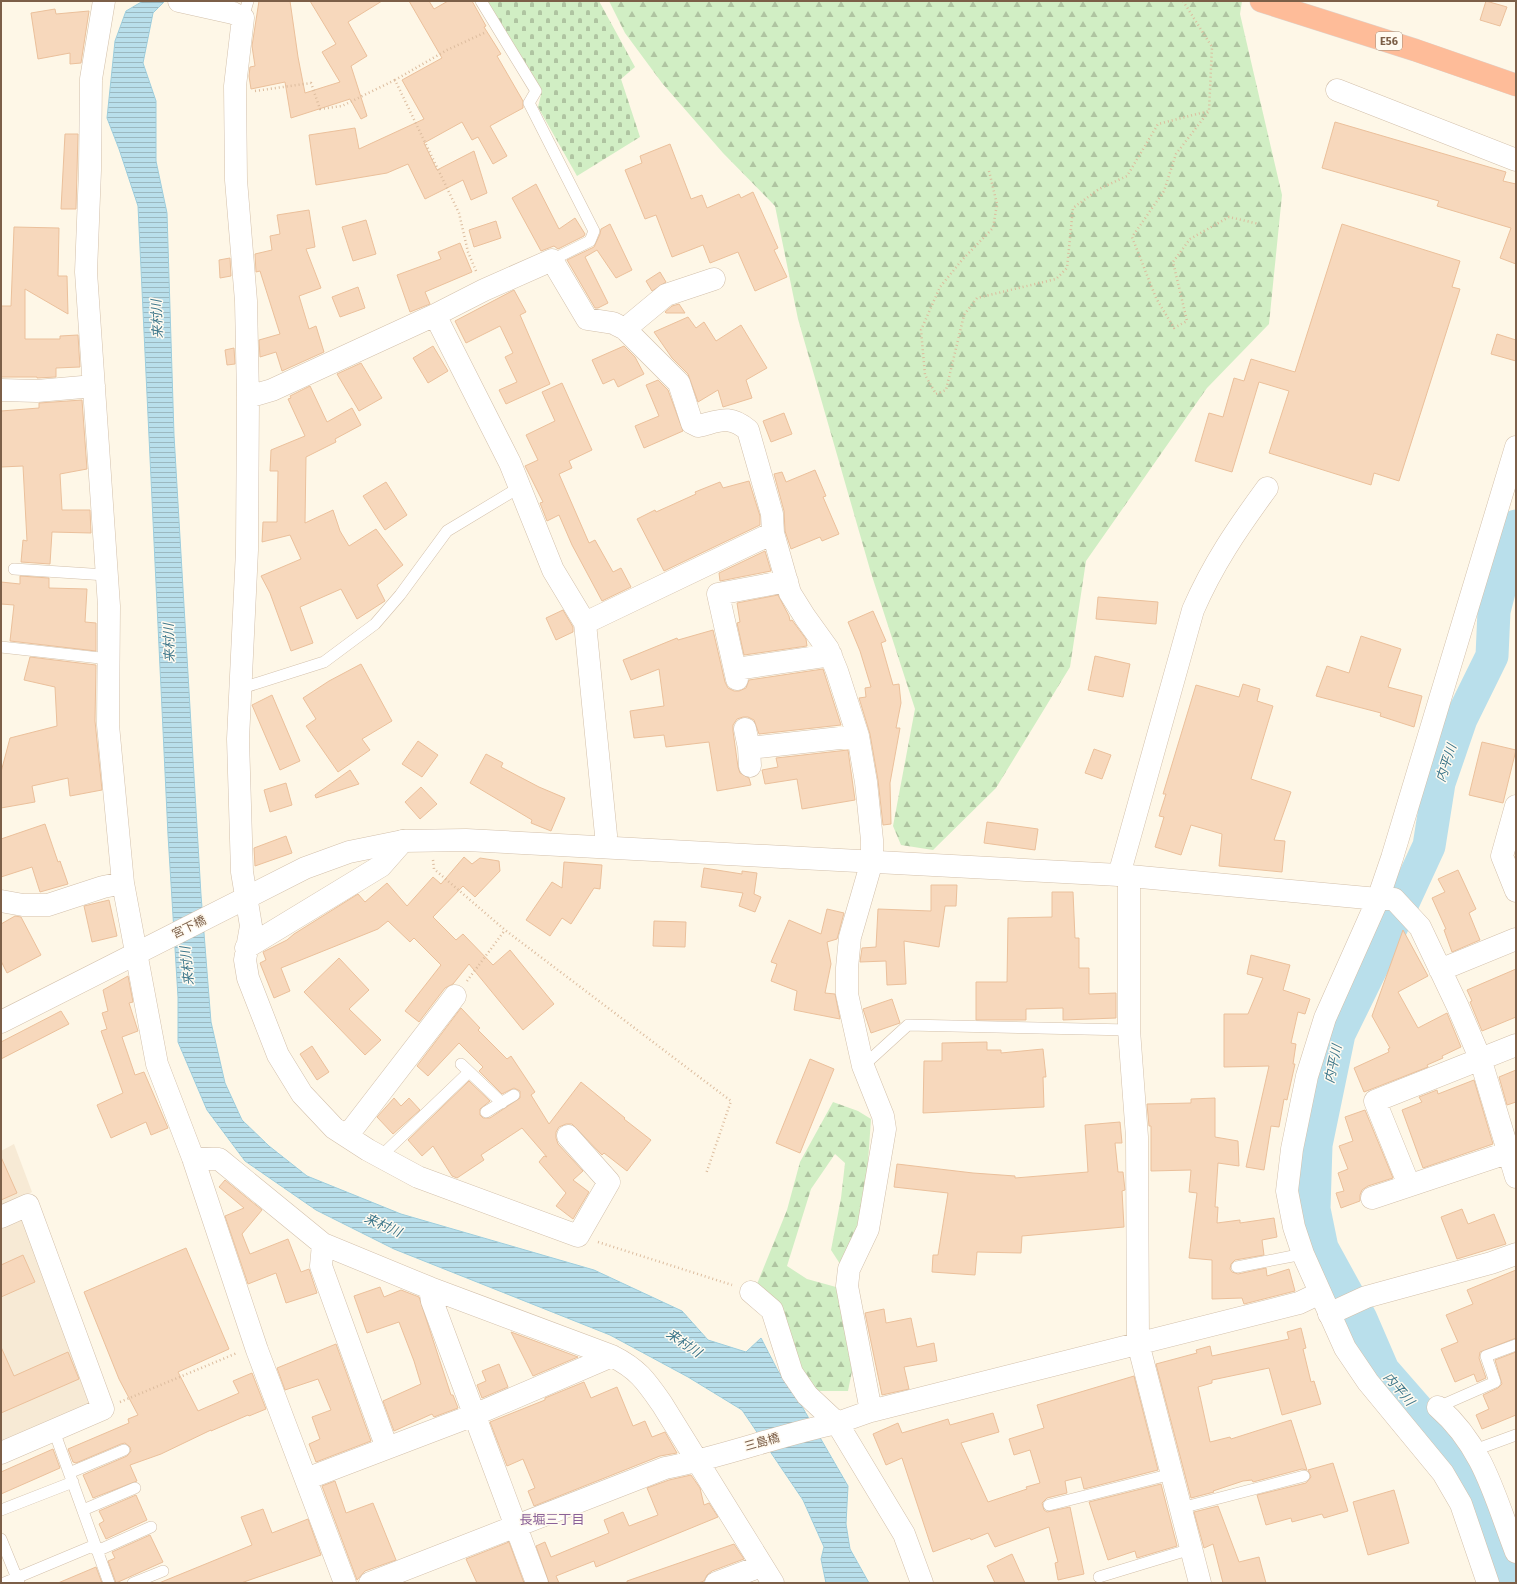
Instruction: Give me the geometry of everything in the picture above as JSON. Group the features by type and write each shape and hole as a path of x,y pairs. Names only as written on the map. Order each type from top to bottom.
{"highway":[{"name":"E56","path":"1261,1 1415,50 1516,85"}],"street":[{"path":"104,1 91,80 90,170 86,272 109,606 108,725 123,883 140,951 157,1064 192,1158 255,1345 345,1583"},
{"path":"179,1 241,11 235,94 236,180 246,301 248,398 247,550 239,689 238,739 242,872 239,901 251,926 245,960 248,978 278,1055 302,1094 334,1128 380,1157 418,1177 578,1236 608,1182 568,1136"},
{"path":"1336,90 1516,160"},
{"path":"248,398 272,390 435,315 484,290 552,260 588,319 612,323 625,329 679,384 692,423 698,426 725,419 739,422 748,430 772,514 772,533 790,593 831,655 858,736 866,789 872,840 872,861 850,937 847,968 848,994 863,1066 883,1116 885,1129 868,1229 849,1269 847,1286 871,1412"},
{"path":"625,329 666,295 714,278"},
{"path":"435,315 510,463 553,570 585,623 605,827 605,847"},
{"path":"1,390 37,391 94,386"},
{"path":"1488,1583 1460,1504 1443,1473 1368,1382 1345,1348 1335,1311 1320,1293 1303,1254 1294,1227 1287,1191 1292,1149 1308,1076 1324,1018 1386,899 1412,792 1516,447"},
{"path":"1200,1583 1138,1343 1137,1137 1129,1030 1124,875 1193,610 1206,579 1232,535 1266,488"},
{"path":"585,623 772,533"},
{"path":"787,582 718,594 736,674 831,655"},
{"path":"748,747 858,736"},
{"path":"1516,806 1502,856 1516,891"},
{"name":"宮下橋","path":"1,1022 305,868 349,852 403,841 466,840 1124,875 1342,897 1386,899"},
{"path":"246,948 381,866 403,841"},
{"path":"1,901 23,905 48,905 103,887 123,883"},
{"path":"1386,899 1413,918 1420,926 1480,1058 1513,1151 1516,1177"},
{"path":"1440,970 1516,939"},
{"path":"347,1136 455,996"},
{"path":"1409,1185 1375,1101 1480,1058 1516,1045"},
{"path":"1372,1198 1513,1151"},
{"path":"192,1158 219,1159 323,1244 430,1288 612,1356 630,1365 647,1382 703,1460 767,1574 716,1583"},
{"path":"1,1217 28,1205 103,1409 1,1453"},
{"path":"323,1244 321,1266 388,1448"},
{"path":"1335,1311 1366,1297 1491,1263 1516,1254"},
{"path":"430,1288 432,1301 537,1583"},
{"path":"752,1292 772,1310 792,1372 807,1395 837,1422 904,1534 922,1583"},
{"name":"三島橋","path":"370,1583 665,1468 703,1460 871,1412 1299,1303 1320,1293"},
{"path":"306,1479 474,1415 612,1356"},
{"path":"1438,1406 1454,1421 1476,1453 1491,1482 1512,1530 1516,1552"}],"lane":[{"path":"481,1 536,91 529,102 594,231 590,241 552,260"},
{"path":"239,689 324,662 375,624 400,595 447,532 483,508 520,487"},
{"path":"14,569 106,575"},
{"path":"1,647 109,659"},
{"path":"863,1066 908,1025 1129,1030"},
{"path":"380,1157 465,1068 502,1103"},
{"path":"486,1112 514,1095"},
{"path":"1237,1267 1303,1254"},
{"path":"1438,1406 1495,1382 1486,1356 1516,1345"},
{"path":"54,1431 109,1583"},
{"path":"1476,1453 1483,1447 1516,1434"},
{"path":"1,1510 124,1450"},
{"path":"1049,1505 1172,1474"},
{"path":"1181,1508 1304,1476"},
{"path":"83,1510 136,1488"},
{"path":"4,1583 18,1580 151,1527"},
{"path":"1,1539 18,1580"},
{"path":"1099,1577 1191,1549"},
{"path":"133,1583 163,1571"}],"path":[{"path":"1183,1 1212,47 1209,111 1176,154 1164,191 1132,237 1156,298 1174,328 1186,321 1173,262 1190,239 1229,217 1259,224"},
{"path":"235,94 311,83 320,109 342,106 395,80 447,50 497,27"},
{"path":"395,80 459,213 468,252 484,290"},
{"path":"989,171 997,204 993,228 962,260 940,287 921,330 925,375 936,394 946,390 964,315 977,298 1056,279 1068,268 1073,208 1099,189 1127,176 1158,124 1209,111"},
{"path":"430,840 434,869 505,930 731,1101 706,1174"},
{"path":"455,996 505,930"},
{"path":"578,1236 752,1292"},
{"path":"103,1409 255,1345"}],"shaded area":[{"path":"14,1144 32,1192 20,1198 93,1404 1,1444 1,1151"}],"green space":[{"path":"487,1 599,1 635,67 621,79 640,137 577,176 538,107 542,91"},
{"path":"609,1 1242,1 1240,14 1282,195 1269,324 1207,388 1086,561 1070,667 996,788 933,850 901,845 893,826 915,709 871,573 798,319 775,206 723,153 662,83 625,33"},
{"path":"833,1102 858,1111 871,1119 867,1176 859,1230 842,1267 831,1250 841,1198 845,1163 835,1154 811,1189 787,1266 807,1279 836,1287 841,1305 852,1371 848,1391 818,1391 801,1374 757,1284 787,1210 800,1162"}],"water":[{"name":"来村川","path":"143,1 165,1 153,13 143,63 156,101 156,161 167,213 174,435 201,895 211,1022 225,1083 242,1120 269,1146 307,1176 401,1214 594,1270 682,1311 708,1340 746,1352 761,1338 778,1371 800,1403 848,1486 846,1524 850,1549 869,1583 826,1583 821,1559 824,1547 803,1500 742,1410 688,1377 610,1335 394,1249 316,1210 245,1161 207,1110 178,1042 178,997 168,835 138,206 107,118 115,41 126,11"}],"building":[{"path":"259,1 290,1 305,93 340,82 322,52 336,44 310,1 382,1 348,22 367,56 351,66 367,116 361,119 350,99 291,118 285,82 251,89 249,76 250,67 255,66 252,46"},
{"path":"409,1 429,1 434,9 448,1 472,1 486,26 484,27 501,54 497,56 523,101 523,108 490,126 507,156 493,164 478,137 472,140 462,122 424,143 437,170 474,151 487,193 471,200 463,180 425,199 408,164 387,173 316,185 309,135 355,128 359,149 424,119 402,80 442,58"},
{"path":"1486,1 1507,7 1500,26 1480,20"},
{"path":"55,9 56,14 89,11 81,63 70,64 70,53 38,59 31,13"},
{"path":"1335,122 1506,172 1503,181 1516,184 1516,264 1500,258 1511,228 1437,206 1439,201 1322,168"},
{"path":"65,134 78,134 76,209 61,209"},
{"path":"670,144 691,199 702,195 707,208 739,194 741,198 753,192 778,248 774,250 787,277 755,291 738,252 710,263 703,245 672,257 656,215 645,219 625,170 642,163 640,156"},
{"path":"536,184 559,229 575,218 585,234 584,236 558,249 554,246 541,251 512,198"},
{"path":"309,210 315,247 306,249 321,288 299,296 309,329 316,326 324,352 282,371 276,352 260,357 259,340 280,334 260,271 256,272 255,254 272,250 270,236 280,234 277,215"},
{"path":"366,220 376,254 353,261 342,227"},
{"path":"496,221 501,238 474,247 469,230"},
{"path":"610,224 632,270 616,278 597,250 585,257 608,303 595,308 567,260 594,247 601,229"},
{"path":"1342,224 1460,261 1452,287 1460,289 1399,481 1374,473 1371,485 1269,453 1289,391 1259,382 1232,472 1195,461 1209,413 1223,417 1234,378 1244,381 1251,359 1295,372"},
{"path":"14,227 59,228 58,276 67,276 68,314 25,289 25,339 60,339 60,336 78,335 80,367 56,368 56,377 1,377 1,306 11,306"},
{"path":"460,243 472,272 425,292 430,304 410,312 397,275 441,259 438,252"},
{"path":"230,258 231,276 220,278 219,260"},
{"path":"660,272 666,282 652,291 646,281"},
{"path":"358,287 365,308 340,317 332,297"},
{"path":"514,290 526,312 520,315 550,384 506,404 499,390 517,382 505,357 513,353 500,326 466,343 455,321"},
{"path":"679,304 685,313 665,312 672,306"},
{"path":"688,317 696,328 704,322 716,341 741,325 767,368 746,380 752,398 723,407 718,390 698,402 688,374 672,358 654,332"},
{"path":"1497,334 1516,340 1516,361 1491,354"},
{"path":"433,346 448,371 428,383 413,358"},
{"path":"624,346 635,357 644,374 618,387 614,379 603,384 592,360"},
{"path":"234,348 235,364 227,365 225,350"},
{"path":"361,363 382,398 359,411 337,374"},
{"path":"658,380 668,390 683,431 644,448 635,426 659,416 646,385"},
{"path":"562,383 592,450 569,461 572,468 559,474 589,543 595,540 613,572 621,568 631,587 602,601 572,545 559,515 547,521 540,503 543,502 525,466 538,460 526,435 555,421 542,392"},
{"path":"310,386 327,422 352,408 361,425 335,439 336,442 306,457 305,523 333,510 340,531 349,546 376,529 403,565 377,585 385,601 357,619 341,589 300,607 313,643 291,651 270,593 261,576 301,559 290,535 262,542 263,522 277,522 278,471 270,471 271,450 305,436 288,399 291,398 290,396"},
{"path":"82,400 87,469 60,474 62,510 90,510 91,533 52,532 50,564 21,562 23,540 27,541 23,466 1,467 1,411 39,408 39,403"},
{"path":"784,413 792,434 771,442 763,421"},
{"path":"815,470 826,496 823,497 839,534 822,541 820,537 791,549 785,531 784,511 774,474 782,472 786,482"},
{"path":"749,481 760,516 760,525 664,571 637,519 655,510 656,512 696,494 695,492 720,482 723,488"},
{"path":"386,482 407,515 385,530 363,496"},
{"path":"765,551 771,571 720,581 719,573"},
{"path":"20,576 49,578 49,588 87,589 85,622 96,623 96,651 10,641 14,605 1,604 1,582 20,584"},
{"path":"778,595 790,621 792,620 806,639 807,646 744,655 737,623 740,622 737,603"},
{"path":"1098,597 1158,602 1156,624 1096,619"},
{"path":"563,610 573,627 573,632 556,640 546,618"},
{"path":"873,611 886,641 881,643 893,685 899,684 901,703 896,728 900,728 890,783 891,824 883,825 878,780 870,734 859,698 866,697 865,688 871,687 860,651 848,622"},
{"path":"713,630 725,682 728,688 734,691 739,691 746,688 749,680 823,669 841,725 759,734 754,720 748,717 737,719 733,725 733,731 738,767 740,773 749,778 751,785 717,791 709,742 666,747 664,735 634,738 630,711 664,706 659,669 631,680 623,660 677,638 678,640"},
{"path":"1361,636 1401,649 1388,687 1422,696 1414,727 1380,716 1381,713 1316,696 1327,666 1349,673"},
{"path":"1095,656 1130,664 1123,697 1088,690"},
{"path":"30,657 96,665 95,721 102,790 70,796 68,778 32,786 35,802 1,808 1,772 10,738 57,726 55,687 24,680"},
{"path":"361,664 392,721 362,739 370,750 338,772 306,726 316,719 303,698 329,681"},
{"path":"1243,684 1260,689 1257,701 1273,706 1251,779 1291,792 1274,840 1285,841 1282,872 1219,866 1222,834 1191,825 1181,855 1155,847 1164,817 1159,816 1166,794 1163,794 1196,685 1239,697"},
{"path":"272,695 300,761 280,770 252,705"},
{"path":"418,741 438,755 422,777 402,764"},
{"path":"1482,742 1516,750 1503,803 1469,795"},
{"path":"1094,749 1111,755 1102,779 1085,773"},
{"path":"848,750 855,800 802,809 797,779 765,784 762,770 778,767 776,758"},
{"path":"486,754 503,763 501,767 539,787 565,798 551,831 531,823 532,820 470,783"},
{"path":"350,770 359,784 316,798 315,795"},
{"path":"286,783 292,805 270,812 264,790"},
{"path":"421,787 437,804 420,819 405,802"},
{"path":"987,822 1038,829 1035,850 984,843"},
{"path":"45,824 58,862 60,861 68,884 40,892 32,867 1,877 1,839"},
{"path":"286,836 292,853 255,866 254,848"},
{"path":"464,857 472,864 480,858 499,861 500,871 475,897 463,886 433,917 456,940 463,934 493,965 510,950 554,1004 523,1030 469,964 453,984 445,988 419,1022 405,1011 441,965 414,938 410,942 388,921 378,929 281,968 290,991 274,998 260,963 266,960 263,952 287,940 294,934 358,894 365,902 387,883 407,906 433,877 441,884"},
{"path":"564,862 602,865 600,889 594,888 571,924 562,918 550,936 526,920 552,882 562,888"},
{"path":"704,868 742,874 742,871 757,873 754,894 761,897 755,912 739,906 743,893 701,887"},
{"path":"1458,870 1476,909 1469,913 1480,940 1452,952 1444,930 1446,929 1432,898 1445,892 1438,879"},
{"path":"931,885 957,885 956,906 945,906 939,947 904,941 906,984 887,985 886,961 860,962 862,948 876,947 878,909 931,911"},
{"path":"1052,892 1073,892 1075,938 1079,938 1079,968 1089,968 1089,994 1116,993 1116,1018 1063,1020 1063,1008 1026,1009 1026,1020 976,1020 976,982 1007,982 1008,918 1052,917"},
{"path":"109,900 117,936 92,942 84,906"},
{"path":"827,909 844,913 837,939 827,942 831,964 825,993 835,994 840,1019 794,1010 797,991 771,981 777,964 771,962 789,920 821,934"},
{"path":"15,916 21,917 41,955 7,973 1,961 1,924"},
{"path":"654,921 686,922 685,947 653,946"},
{"path":"1403,930 1428,976 1398,992 1418,1028 1447,1013 1461,1047 1442,1056 1443,1058 1427,1065 1428,1067 1364,1092 1354,1068 1389,1052 1388,1049 1390,1048 1372,1016"},
{"path":"1251,955 1290,965 1283,990 1310,999 1305,1014 1298,1012 1291,1043 1296,1044 1293,1064 1295,1064 1287,1100 1284,1099 1279,1127 1271,1126 1264,1170 1246,1167 1269,1066 1224,1067 1224,1014 1248,1014 1263,978 1247,974"},
{"path":"339,958 369,990 349,1009 381,1040 365,1055 304,992"},
{"path":"1516,969 1516,1017 1482,1031 1470,1002 1472,1001 1467,990"},
{"path":"128,976 133,1002 129,1003 138,1031 122,1037 135,1075 144,1072 168,1128 151,1135 146,1122 111,1138 97,1105 123,1093 101,1031 107,1029 102,1013 108,1011 103,990"},
{"path":"892,999 900,1023 871,1033 863,1009"},
{"path":"461,1008 480,1028 478,1030 507,1059 511,1056 535,1092 531,1095 549,1124 581,1082 651,1140 627,1171 604,1153 602,1155 572,1124 566,1124 559,1127 556,1132 558,1144 583,1171 573,1180 589,1192 573,1219 556,1206 566,1193 539,1162 544,1156 547,1157 522,1128 481,1155 484,1160 457,1178 452,1176 433,1146 422,1156 408,1140 469,1081 490,1101 480,1109 480,1115 483,1118 490,1118 520,1098 520,1091 514,1088 502,1094 479,1071 483,1067 459,1043 428,1076 417,1066"},
{"path":"61,1011 69,1024 1,1059 1,1042"},
{"path":"987,1042 987,1050 1001,1050 1001,1053 1043,1049 1046,1077 1043,1077 1044,1107 923,1113 924,1061 942,1061 942,1043"},
{"path":"312,1046 329,1072 317,1080 300,1054"},
{"path":"810,1059 834,1069 800,1153 776,1143"},
{"path":"1516,1070 1516,1102 1507,1105 1499,1077"},
{"path":"1474,1080 1493,1144 1423,1168 1402,1110 1422,1102 1419,1097 1437,1090 1438,1094"},
{"path":"394,1098 401,1106 409,1098 420,1110 393,1134 377,1117"},
{"path":"1215,1098 1215,1137 1238,1141 1239,1166 1218,1163 1215,1207 1218,1207 1217,1223 1240,1220 1240,1223 1274,1218 1277,1237 1262,1240 1264,1255 1235,1260 1231,1264 1230,1269 1232,1272 1238,1274 1266,1268 1267,1276 1289,1269 1295,1291 1244,1304 1242,1298 1212,1299 1212,1260 1189,1258 1197,1193 1189,1192 1191,1170 1151,1171 1151,1126 1149,1126 1147,1104 1191,1103 1191,1099"},
{"path":"1365,1110 1393,1178 1368,1186 1362,1190 1360,1201 1341,1208 1336,1193 1344,1191 1338,1173 1348,1169 1339,1146 1353,1141 1345,1117"},
{"path":"1120,1122 1122,1143 1115,1143 1118,1172 1123,1172 1125,1190 1122,1191 1124,1227 1022,1236 1021,1253 977,1252 975,1275 932,1272 933,1255 938,1255 948,1193 894,1187 897,1164 973,1173 1015,1176 1015,1178 1088,1172 1085,1125"},
{"path":"1,1157 17,1193 1,1200"},
{"path":"225,1180 262,1210 242,1234 250,1254 288,1239 301,1272 309,1269 317,1293 286,1303 276,1273 248,1284 225,1216 244,1208 219,1187"},
{"path":"1462,1209 1468,1224 1494,1214 1506,1244 1457,1259 1441,1217"},
{"path":"186,1248 229,1349 178,1372 198,1411 239,1393 233,1381 252,1373 266,1409 211,1430 161,1454 130,1465 137,1481 93,1498 83,1475 127,1456 131,1451 130,1447 125,1443 121,1444 76,1463 73,1462 68,1449 129,1423 128,1419 138,1415 119,1379 84,1292"},
{"path":"23,1255 35,1282 1,1297 1,1265"},
{"path":"1516,1270 1516,1338 1480,1352 1479,1358 1486,1378 1477,1382 1474,1374 1455,1382 1441,1349 1458,1342 1446,1315 1473,1304 1467,1290"},
{"path":"380,1287 384,1297 401,1290 419,1297 451,1395 453,1395 458,1408 434,1417 432,1414 394,1431 383,1401 421,1384 399,1322 367,1333 354,1296"},
{"path":"884,1309 886,1323 911,1318 917,1347 934,1343 937,1361 904,1367 909,1389 882,1395 865,1313"},
{"path":"1301,1328 1306,1348 1303,1349 1311,1382 1314,1381 1321,1404 1282,1415 1269,1368 1212,1380 1212,1383 1198,1387 1210,1442 1230,1437 1231,1439 1291,1420 1307,1470 1302,1469 1253,1482 1252,1480 1243,1481 1213,1491 1214,1492 1191,1498 1156,1364 1197,1353 1196,1350 1210,1346 1212,1356 1289,1339 1287,1332"},
{"path":"511,1332 578,1357 533,1376"},
{"path":"336,1344 371,1441 316,1462 309,1444 320,1439 312,1417 331,1410 318,1379 285,1390 277,1368"},
{"path":"1,1347 14,1376 68,1352 79,1379 1,1413"},
{"path":"1516,1352 1516,1415 1482,1429 1476,1415 1489,1409 1483,1395 1498,1388 1502,1384 1495,1360"},
{"path":"499,1364 508,1387 482,1398 477,1385 486,1381 482,1371"},
{"path":"1134,1376 1158,1470 1084,1489 1081,1477 1065,1481 1067,1493 1047,1498 1042,1503 1044,1510 1047,1512 1070,1507 1084,1574 1058,1580 1055,1563 1058,1562 1049,1527 995,1547 988,1533 933,1552 902,1458 886,1465 873,1434 898,1423 902,1433 948,1419 950,1425 993,1413 999,1432 961,1443 988,1502 1040,1483 1030,1450 1014,1455 1009,1439 1044,1428 1037,1405"},
{"path":"584,1382 591,1398 617,1387 633,1426 645,1421 652,1437 665,1432 677,1453 660,1456 534,1506 528,1491 535,1488 523,1459 507,1466 490,1422 545,1400 545,1398"},
{"path":"53,1449 60,1468 1,1494 1,1472"},
{"path":"1333,1463 1348,1511 1324,1518 1322,1514 1292,1522 1291,1518 1266,1525 1257,1495 1306,1483 1311,1477 1308,1470"},
{"path":"691,1475 700,1488 704,1505 709,1503 718,1517 596,1567 594,1561 556,1576 559,1583 549,1583 536,1546 545,1542 551,1557 609,1533 604,1520 623,1512 629,1526 658,1515 647,1488 669,1480"},
{"path":"335,1481 346,1513 373,1503 396,1560 365,1571 357,1580 322,1486"},
{"path":"1161,1484 1177,1546 1137,1558 1135,1551 1108,1560 1089,1502"},
{"path":"1394,1490 1409,1543 1368,1555 1353,1502"},
{"path":"136,1495 147,1520 106,1539 99,1524 104,1521 99,1511"},
{"path":"1218,1506 1239,1562 1259,1557 1266,1583 1223,1583 1213,1544 1204,1548 1194,1512"},
{"path":"263,1509 272,1533 308,1519 321,1555 241,1583 159,1583 252,1545 241,1517"},
{"path":"150,1535 163,1562 116,1583 108,1561 115,1558 112,1552"},
{"path":"509,1542 524,1583 477,1583 466,1559"},
{"path":"734,1544 744,1559 712,1571 707,1575 704,1581 698,1583 627,1583 627,1581"},
{"path":"1012,1554 1025,1583 995,1583 987,1566"},
{"path":"96,1567 102,1583 58,1583"}],"waterway":[{"name":"内平川","path":"1509,1583 1479,1494 1453,1450 1383,1370 1361,1319 1322,1248 1314,1209 1316,1145 1339,1034 1394,922 1429,846 1439,783 1461,719 1492,656 1494,611 1516,526"}],"district":[{"name":"長堀三丁目","path":"552,1519"}]}
